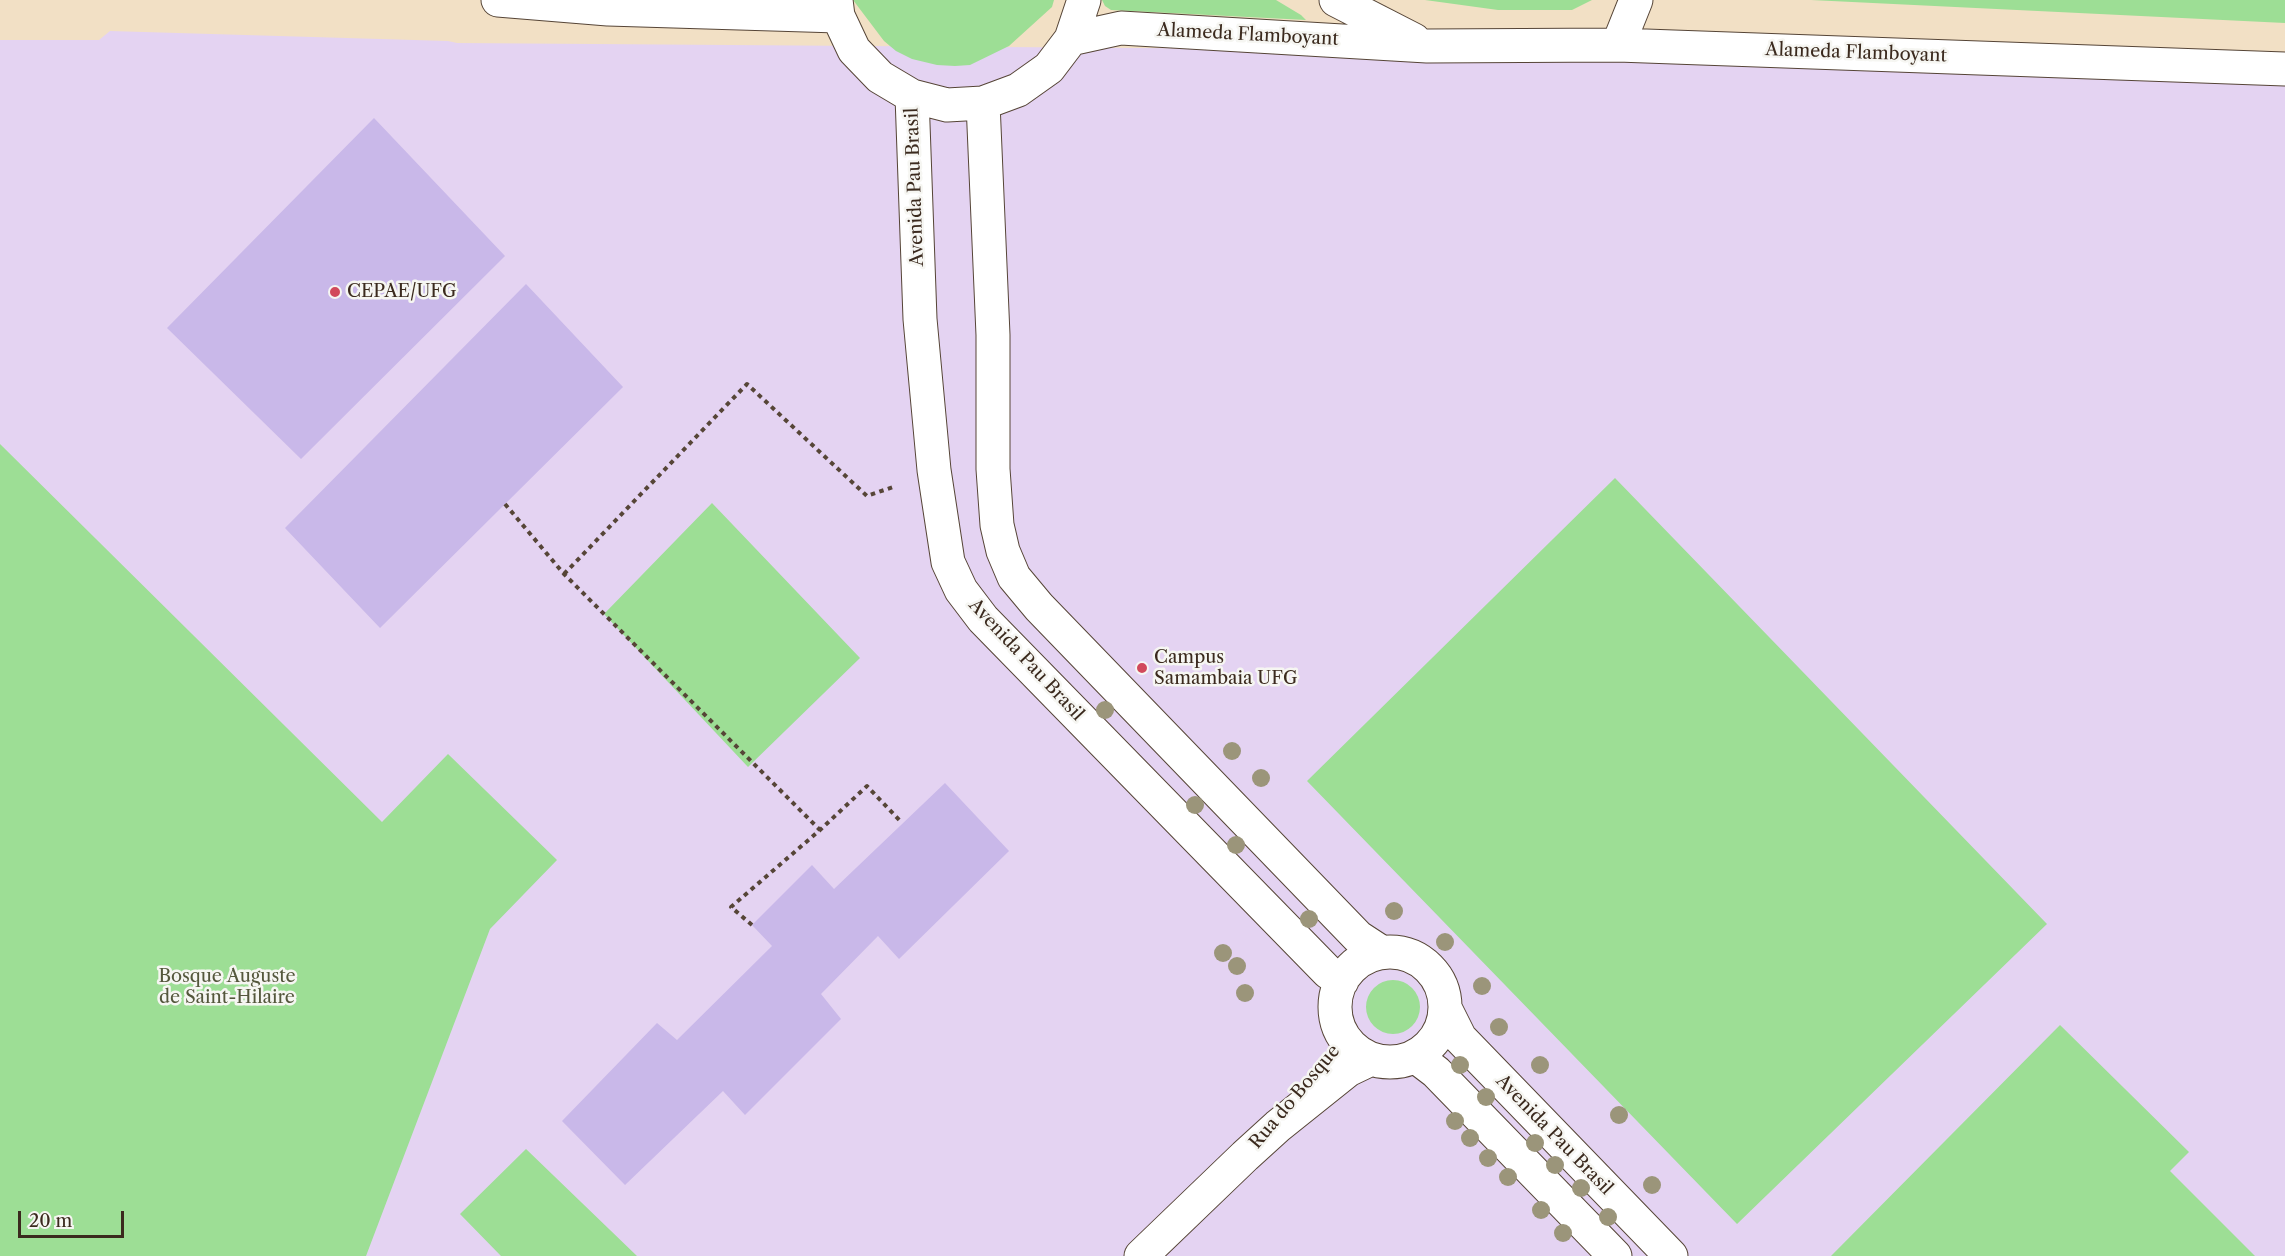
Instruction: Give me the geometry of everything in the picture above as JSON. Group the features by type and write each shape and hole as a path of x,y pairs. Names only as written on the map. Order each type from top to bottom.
{"street":[{"path":"498,0 608,9 837,8 854,50 880,77 912,96 947,105 983,103 1018,90 1041,74 1071,39 1084,0"},
{"name":"Alameda Flamboyant","path":"1336,0 1427,46"},
{"path":"1618,45 1636,0"},
{"name":"Alameda Flamboyant","path":"1071,39 1121,28 1427,46 1618,45 2285,69"},
{"name":"Avenida Pau Brasil","path":"912,96 920,320 933,458 948,562 961,590 983,620 1320,964 1342,981"},
{"path":"983,103 993,335 993,469 996,514 1003,551 1014,577 1039,607 1358,937 1381,952"},
{"path":"1381,952 1397,952 1412,956 1426,965 1437,978 1443,992 1445,1008 1436,1036 1414,1056 1389,1062 1371,1059 1356,1050 1344,1037 1335,1014 1336,997 1342,981 1351,968 1365,958 1381,952"},
{"name":"Avenida Pau Brasil","path":"1445,1008 1460,1038 1671,1256"},
{"name":"Rua do Bosque","path":"1245,1156 1298,1088 1338,1050 1344,1037"},
{"path":"1414,1056 1436,1072 1600,1251"},
{"name":"Rua do Bosque","path":"1141,1256 1245,1156 1348,1070 1371,1059"}],"path":[{"path":"564,574 747,384 867,496 893,487"},
{"path":"505,504 564,574 820,830"},
{"path":"752,926 731,907 867,786 902,823"}],"shaded area":[{"name":"Campus Samambaia UFG","path":"110,31 457,43 1412,50 2285,80 2285,1256 0,1256 0,40 99,40"}],"green space":[{"path":"853,0 1054,0 1052,7 1009,46 970,65 955,66 937,65 912,59 896,51 884,41"},
{"path":"1102,0 1276,0 1306,20 1111,10"},
{"path":"1425,0 1592,0 1572,10 1498,10"},
{"path":"1811,0 2285,0 2285,23"},
{"name":"Bosque Auguste de Saint-Hilaire","path":"0,444 382,822 448,754 557,860 490,929 366,1256 0,1256"},
{"path":"1615,478 2047,924 1737,1224 1307,781"},
{"path":"712,503 860,658 748,767 604,614"},
{"path":"1393,980 1403,982 1412,988 1418,997 1420,1007 1418,1017 1412,1026 1403,1032 1393,1034 1383,1032 1374,1026 1368,1017 1366,1007 1368,997 1374,988 1383,982"},
{"path":"2060,1025 2189,1152 2170,1171 2255,1256 1831,1256"},
{"path":"526,1149 637,1256 501,1256 460,1214"}],"building":[{"name":"CEPAE/UFG","path":"374,118 505,256 301,459 167,328"},
{"name":"CEPAE/UFG","path":"526,284 623,387 380,628 285,528"},
{"path":"945,783 1009,851 899,959 878,936 821,994 841,1019 745,1115 723,1091 625,1185 562,1121 657,1023 677,1040 772,946 752,925 812,865 834,889"}],"place":[{"name":"CEPAE/UFG","path":"335,292"},
{"name":"Campus Samambaia UFG","path":"1142,668"}]}
